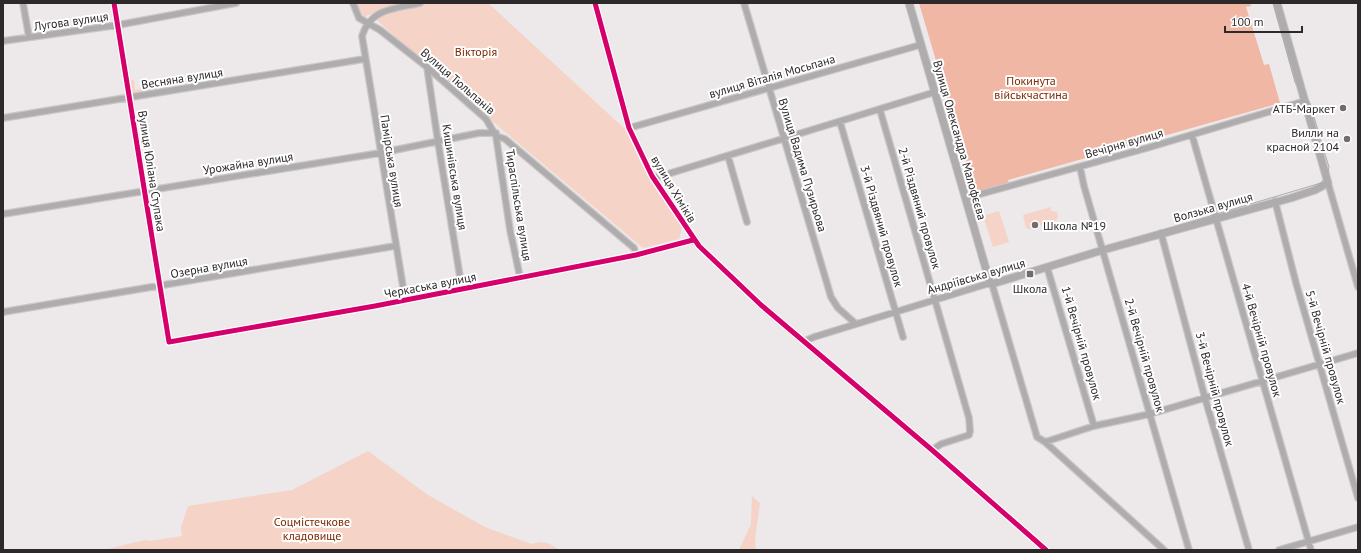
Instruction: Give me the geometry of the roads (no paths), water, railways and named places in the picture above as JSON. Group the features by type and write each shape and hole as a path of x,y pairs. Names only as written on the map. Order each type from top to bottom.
{"street":[{"path":"23,3 29,37"},
{"name":"Вулиця Юліана Ступака","path":"114,3 169,342"},
{"name":"Лугова вулиця","path":"3,41 118,25 236,3"},
{"name":"Вулиця Тюльпанів","path":"353,3 359,18 366,25 380,30 427,67 486,119 496,134 505,139 562,186 634,248 636,255"},
{"path":"366,25 377,14 420,3"},
{"name":"вулиця Хіміків","path":"596,3 629,128 652,176 693,240 732,279 932,450 1046,550"},
{"name":"Вулиця Вадима Пузирьова","path":"744,3 768,89 831,297 838,308 856,324"},
{"name":"Вулиця Олександра Малофєєва","path":"909,3 920,45 1037,438 1045,442 1164,550"},
{"path":"1277,3 1358,287"},
{"name":"Памірська вулиця","path":"366,25 362,36 364,59 404,299"},
{"name":"вулиця Віталія Мосьпана","path":"629,128 920,45"},
{"name":"Весняна вулиця","path":"3,118 364,59"},
{"name":"Кишинівська вулиця","path":"427,67 462,289"},
{"path":"652,176 658,176 728,156 935,92"},
{"name":"Вечірня вулиця","path":"966,198 1192,135 1305,101"},
{"name":"2-й Різдвяний провулок","path":"880,110 969,418 969,435 964,438 941,444 932,450"},
{"name":"3-й Різдвяний провулок","path":"840,122 903,337"},
{"name":"Урожайна вулиця","path":"3,214 380,153 479,133 496,134"},
{"name":"Тираспільська вулиця","path":"496,134 510,230 520,277"},
{"name":"4-й Вечірній провулок","path":"1192,135 1311,550"},
{"path":"728,156 747,222"},
{"name":"2-й Вечірній провулок","path":"1080,167 1189,550"},
{"name":"Волзька вулиця","path":"1103,250 1315,190 1328,183"},
{"name":"5-й Вечірній провулок","path":"1274,201 1358,498"},
{"name":"3-й Вечірній провулок","path":"1161,233 1205,398 1249,550"},
{"name":"Черкаська вулиця","path":"169,342 462,289 636,255 693,240"},
{"name":"Озерна вулиця","path":"3,312 395,246"},
{"name":"Андріївська вулиця","path":"804,341 895,312 1103,250"},
{"name":"1-й Вечірній провулок","path":"1047,267 1094,426"},
{"path":"1045,442 1094,426 1150,414 1358,353"},
{"path":"1279,550 1358,527"}],"tram line":[{"path":"906,3 981,260 991,275 1002,278 1321,183 1327,176 1329,167 1310,103 1295,82 1273,3"}],"place":[{"name":"АТБ-Маркет","path":"1343,108"},
{"name":"Вилли на красной 2104","path":"1347,139"},
{"name":"Школа №19","path":"1035,225"},
{"name":"Школа","path":"1030,274"}],"park label":[{"name":"Вікторія","path":"476,51"},
{"name":"Покинута військчастина","path":"1031,87"},
{"name":"Соцмістечкове кладовище","path":"312,528"}]}
